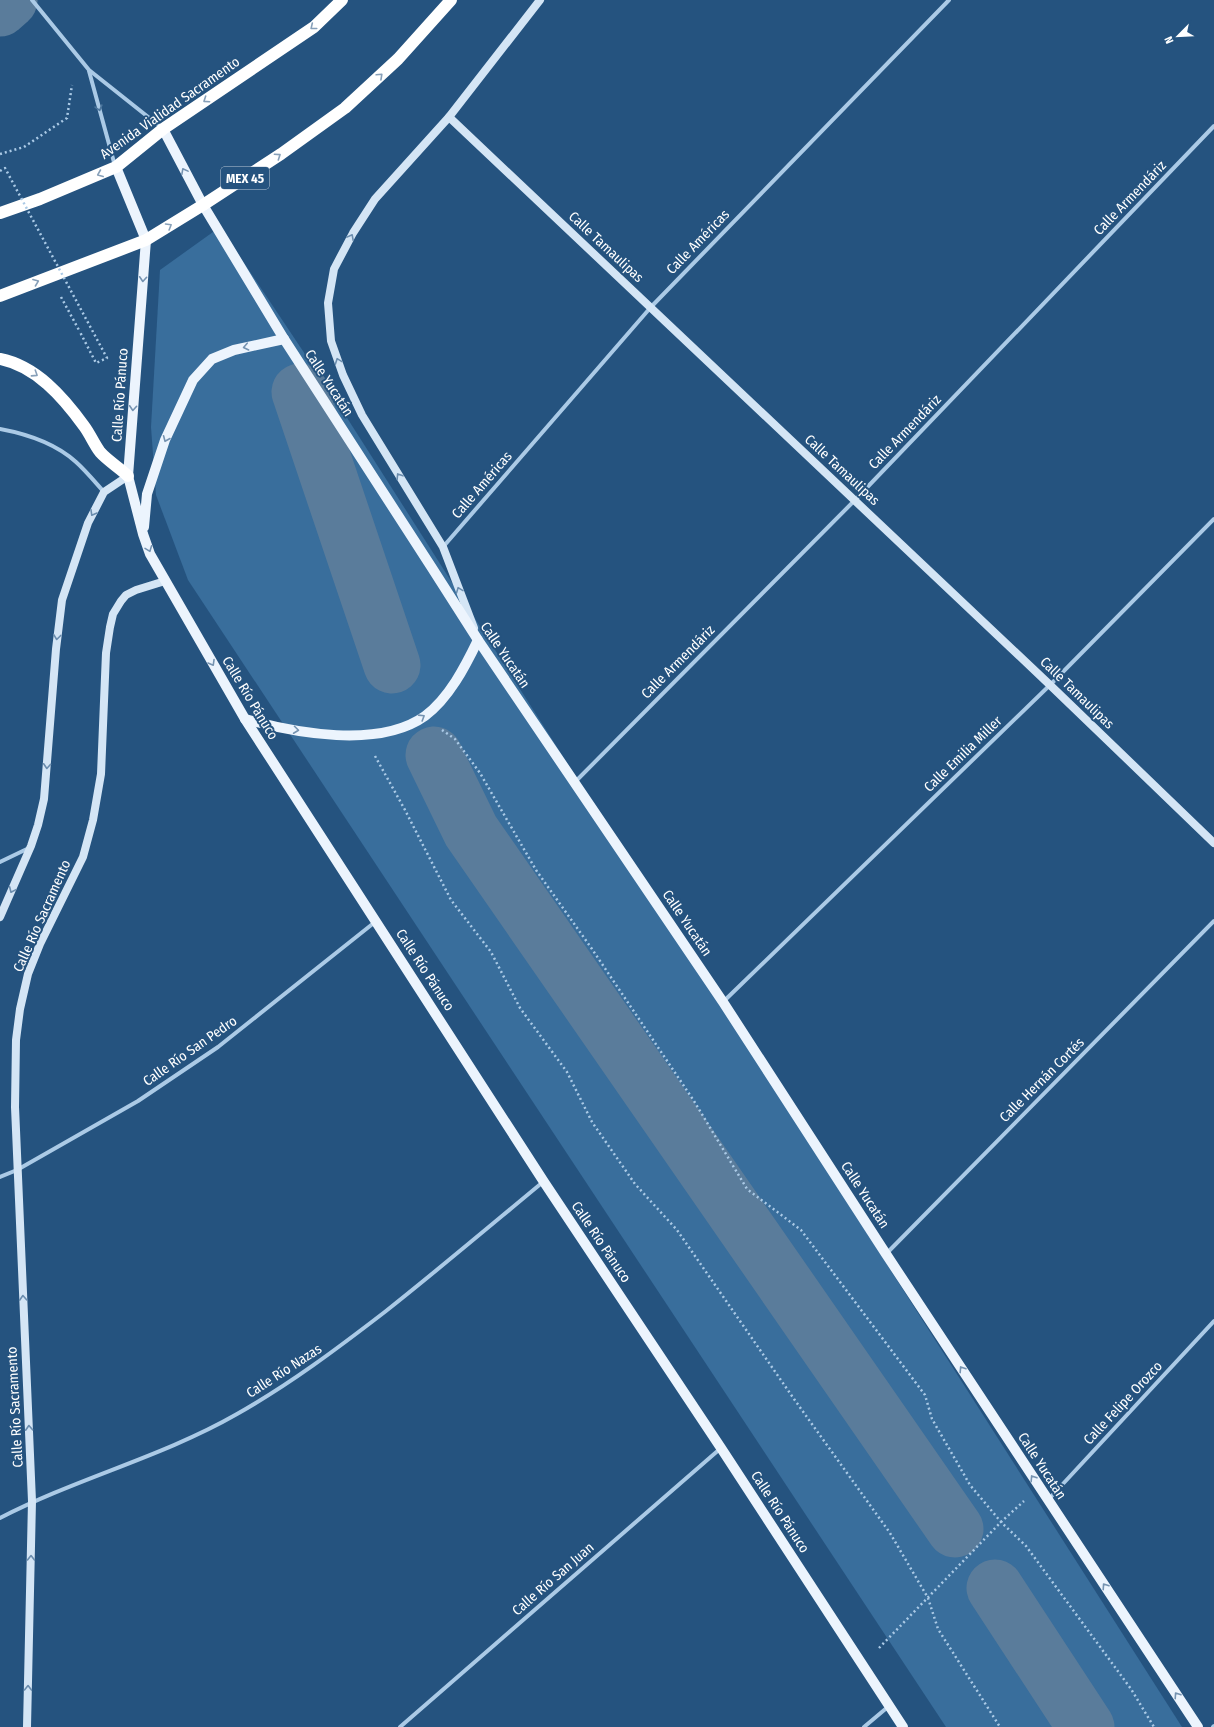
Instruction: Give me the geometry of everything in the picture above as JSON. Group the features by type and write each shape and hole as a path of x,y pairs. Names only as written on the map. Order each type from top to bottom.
{"highway":[{"name":"Avenida Vialidad Sacramento","path":"0,213 116,167 163,129 314,27 342,0"},
{"name":"MEX 45","path":"0,296 146,240 281,154 345,108 398,59 451,0"},
{"path":"0,359 11,361 38,375 64,401 84,426 101,452 128,476"}],"main road":[{"name":"Calle Yucatán","path":"163,129 203,205 284,339 478,640 723,1002 886,1254 1198,1727"},
{"name":"Calle Río Pánuco","path":"116,167 146,240 128,476 143,534 150,554 245,719 544,1182 721,1448 903,1727"},
{"path":"143,534 147,494 165,440 193,380 212,359 234,350 284,339"},
{"path":"245,719 279,728 326,734 370,735 384,733 404,727 424,717 436,706 466,665 478,640"}],"street":[{"path":"32,0 88,70 163,129"},
{"path":"478,640 443,547 362,415 343,375 331,341 328,303 334,269 353,233 371,206 449,117 540,0"},
{"name":"Calle Américas","path":"443,547 651,307 949,0"},
{"path":"88,70 116,167"},
{"name":"Calle Tamaulipas","path":"449,117 1050,685 1214,843"},
{"name":"Calle Armendáriz","path":"574,782 855,500 1214,126"},
{"path":"0,429 25,434 50,445 76,462 104,492"},
{"path":"0,917 31,846 38,826 44,799 56,649 62,600 88,523 104,492 128,476"},
{"name":"Calle Emilia Miller","path":"723,1002 1050,685 1214,519"},
{"name":"Calle Río Sacramento","path":"26,1727 32,1501 17,1170 15,1107 16,1040 20,1009 28,974 40,944 83,857 93,820 101,774 106,653 113,614 126,595 165,582"},
{"path":"0,862 31,846"},
{"name":"Calle Río San Pedro","path":"0,1177 17,1170 138,1101 218,1047 376,920"},
{"name":"Calle Hernán Cortés","path":"886,1254 1214,921"},
{"name":"Calle Río Nazas","path":"0,1518 32,1501 175,1445 236,1415 284,1386 337,1349 443,1266 544,1182"},
{"name":"Calle Felipe Orozco","path":"1048,1500 1214,1321"},
{"name":"Calle Río San Juan","path":"400,1727 721,1448"},
{"path":"864,1727 889,1705"}],"path":[{"path":"0,154 24,147 67,118 76,55"},
{"path":"0,171 6,168 107,358 96,363 50,277"},
{"path":"436,726 455,739 480,773 536,870 592,949 694,1101 748,1189 801,1230 925,1395 932,1419 970,1485 1001,1522 1026,1546 1131,1690 1154,1727"},
{"path":"376,750 374,755 405,810 451,900 491,952 520,1008 567,1072 592,1122 635,1184 677,1230 794,1399 890,1533 928,1598 938,1629 1000,1727"},
{"path":"863,1664 1001,1522 1026,1499 1036,1511 1048,1500"}],"shaded area":[{"path":"220,227 335,399 1182,1727 946,1727 188,580 156,495 151,427 160,270"}],"waterway":[{"path":"0,8 9,0"},
{"path":"300,392 392,665"},
{"path":"434,755 471,831 955,1529"},
{"path":"995,1588 1086,1727"}]}
